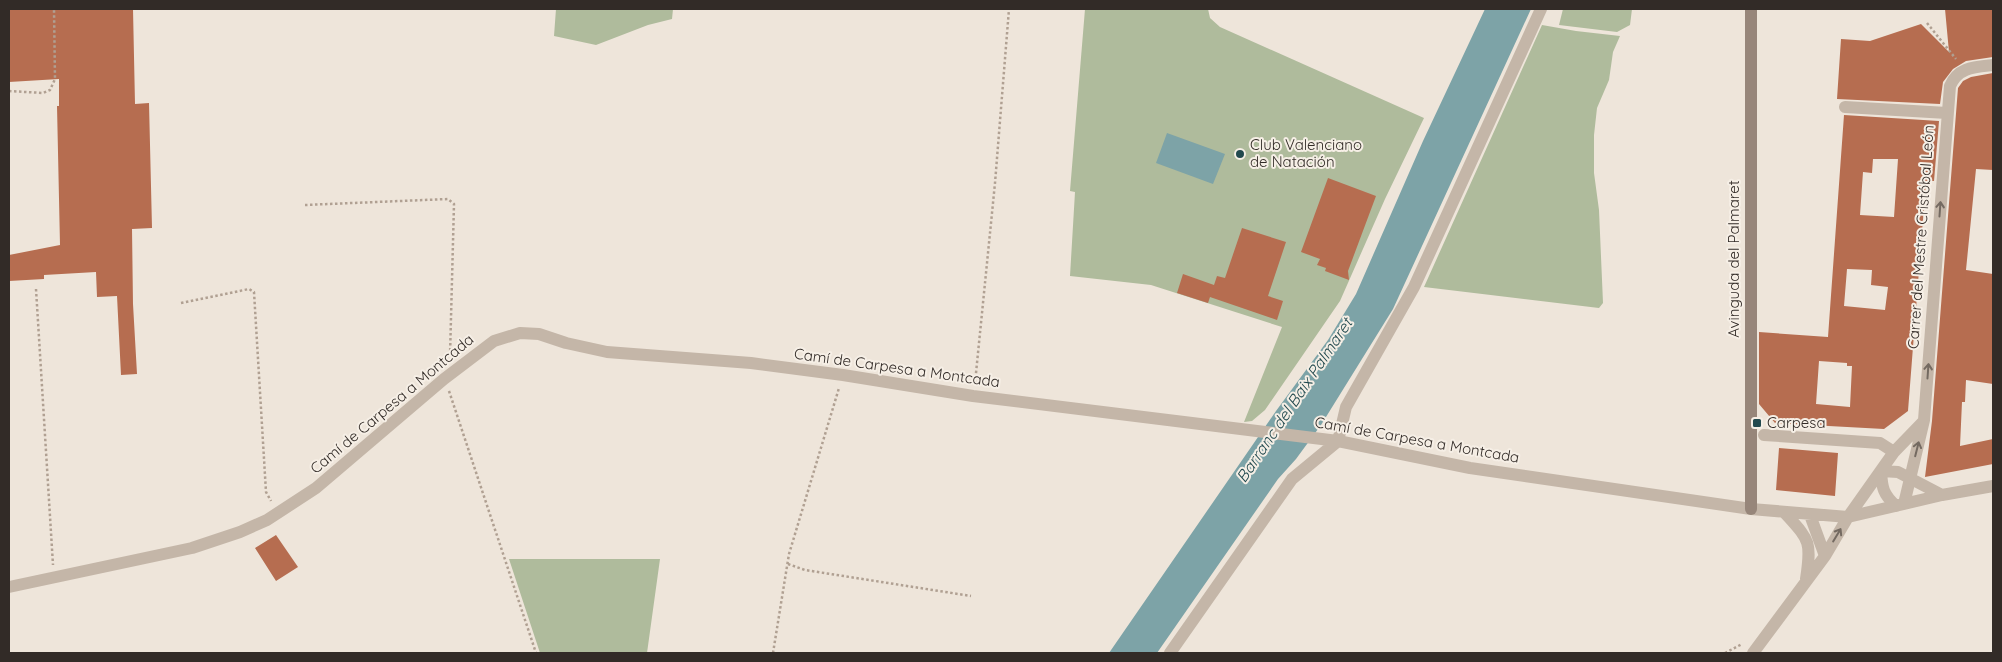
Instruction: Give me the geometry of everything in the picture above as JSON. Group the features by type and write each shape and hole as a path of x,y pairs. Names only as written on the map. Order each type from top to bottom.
{"street":[{"path":"1170,653 1292,479 1333,440 1346,407 1414,287 1541,9"},
{"name":"Avinguda del Palmaret","path":"1751,9 1751,508"},
{"path":"1966,69 1993,65"},
{"name":"Carrer del Mestre Cristóbal León","path":"1900,505 1910,479 1924,420 1950,86 1953,79 1966,69"},
{"path":"1845,107 1947,114"},
{"name":"Camí de Carpesa a Montcada","path":"9,587 54,579 192,548 240,532 267,520 316,488 447,377 494,341 520,333 539,334 566,343 607,352 751,363 843,375 973,396 1333,440 1470,468 1810,515 1848,517 1942,495 1993,486"},
{"path":"1753,653 1824,556 1848,517 1894,452 1924,420"},
{"path":"1764,435 1880,443 1894,452"},
{"path":"1881,471 1898,472 1942,495"},
{"path":"1881,471 1882,485 1886,496 1900,505"},
{"path":"1784,512 1807,538 1810,554 1806,581"},
{"path":"1810,515 1824,556"},
{"path":"1807,538 1826,516"}],"path":[{"path":"9,91 43,93 50,90 55,79 54,9"},
{"path":"973,396 995,183 1009,9"},
{"path":"1927,23 1966,69"},
{"path":"305,205 448,199 454,204 447,377 451,396 536,653"},
{"path":"36,289 54,579"},
{"path":"181,303 249,289 254,292 266,492 278,513"},
{"path":"773,653 788,564 843,375"},
{"path":"788,564 805,570 971,596"}],"green space":[{"path":"556,9 673,9 672,19 648,25 596,45 554,36"},
{"name":"Club Valenciano de Natación","path":"1085,9 1208,9 1210,18 1220,27 1424,118 1385,199 1340,301 1265,410 1252,421 1244,422 1282,327 1151,285 1070,276 1075,192 1070,191"},
{"path":"1563,9 1632,9 1630,25 1617,32 1559,25"},
{"path":"1542,25 1620,36 1613,52 1609,80 1597,108 1594,135 1594,173 1599,210 1603,303 1599,308 1424,287"},
{"path":"509,559 660,559 647,653 540,653"}],"water":[{"name":"Barranc del Baix Palmaret","path":"1485,9 1531,9 1393,309 1321,425 1296,459 1278,479 1157,653 1109,653 1276,411 1328,340 1356,294 1423,141"},
{"path":"1167,133 1225,154 1213,184 1156,163"}],"building":[{"path":"9,9 133,9 135,104 149,103 152,228 132,229 133,304 137,374 121,375 117,296 97,297 96,272 44,275 44,279 9,281 9,255 60,245 57,106 59,106 59,79 9,82"},
{"path":"1945,9 1993,9 1993,57 1966,61 1953,69 1943,82 1940,104 1837,99 1841,39 1870,41 1921,24 1949,52"},
{"path":"1993,73 1993,170 1976,169 1966,270 1993,274 1993,384 1966,380 1965,402 1962,402 1960,446 1993,439 1993,464 1925,477 1932,421 1958,88 1963,81 1971,77"},
{"path":"1844,115 1939,121 1934,181 1926,181 1908,411 1884,429 1775,423 1759,404 1759,332 1828,337","holes":["1873,159 1898,159 1894,217 1860,215 1863,172 1872,173","1847,269 1872,270 1871,285 1888,287 1885,310 1844,306","1819,361 1847,363 1847,366 1852,366 1850,407 1816,404"]},
{"path":"1328,178 1376,196 1348,271 1349,280 1325,271 1326,268 1317,265 1320,259 1301,252"},
{"path":"1242,228 1286,242 1268,296 1283,301 1277,320 1210,297 1208,303 1177,293 1183,274 1214,285 1217,276 1225,278"},
{"path":"1779,448 1838,453 1835,496 1776,490"},
{"path":"276,535 298,567 276,581 255,548"}],"place":[{"name":"Club Valenciano de Natación","path":"1240,154"},
{"name":"Carpesa","path":"1757,423"}]}
